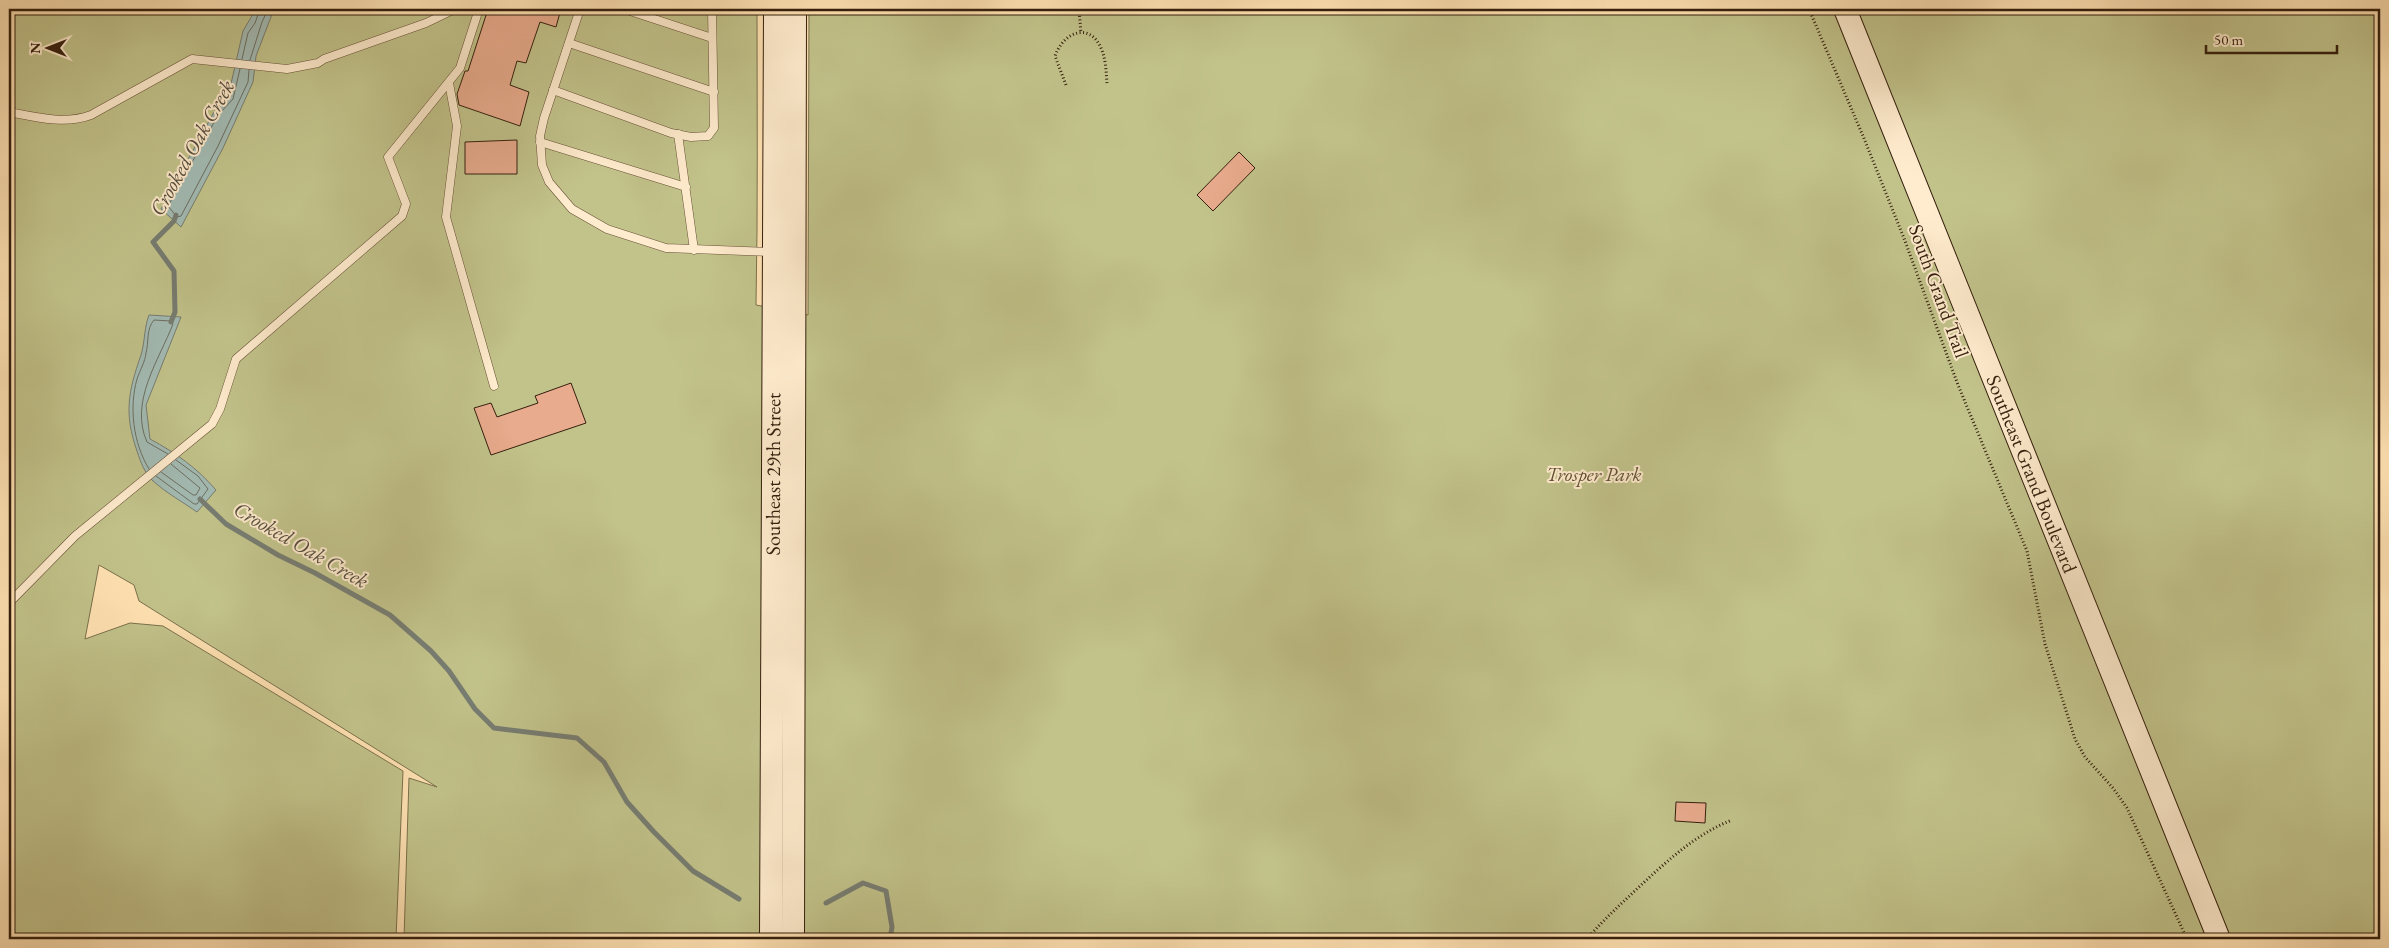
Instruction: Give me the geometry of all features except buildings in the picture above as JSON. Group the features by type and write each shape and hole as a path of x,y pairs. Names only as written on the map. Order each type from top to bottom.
{"main road":[{"name":"Southeast 29th Street","path":"775,9 784,253 793,939"},
{"name":"Southeast 29th Street","path":"771,939 784,253 795,9"},
{"name":"Southeast Grand Boulevard","path":"1845,9 2219,939"}],"lane":[{"path":"9,112 60,120 80,120 192,59 287,69 318,63 324,59 426,23 456,9"},
{"path":"9,603 76,536 212,424 220,409 236,359 402,216 406,204 388,157 460,68 479,9"},
{"path":"580,9 544,118 540,142 542,165 549,182 572,209 607,229 666,248 784,253"},
{"path":"624,9 712,38"},
{"path":"553,90 678,134 691,137 708,136 714,128 712,9"},
{"path":"569,43 714,92"},
{"path":"449,83 457,126 446,217 494,386"},
{"path":"678,134 694,250"},
{"path":"540,142 686,188"}],"path":[{"path":"1079,9 1081,33"},
{"name":"South Grand Trail","path":"1809,9 1863,136 1905,241 1958,385 2026,551 2044,644 2075,739 2085,757 2113,788 2127,808 2187,939"},
{"path":"1066,85 1055,56 1063,39 1070,35 1081,33 1094,38 1101,46 1107,83"},
{"path":"1587,939 1600,923 1671,858 1711,828 1732,820"}],"green space":[{"name":"Trosper Park","path":"9,9 757,9 756,305 808,315 809,9 2380,9 2380,939 404,939 409,778 437,787 139,601 134,585 99,565 85,639 130,623 163,626 403,771 396,938 9,939"}],"water":[{"path":"256,9 274,9 256,56 253,82 223,148 181,227 161,209 214,112 228,97 243,31"},
{"path":"149,315 181,317 146,405 150,439 186,461 216,490 197,512 163,490 150,478 141,463 130,426 129,403"}],"waterway":[{"name":"Crooked Oak Creek","path":"171,322 175,312 174,271 153,242 174,221 176,215"},
{"name":"Crooked Oak Creek","path":"200,499 226,524 278,555 315,573 390,615 431,651 449,671 475,709 494,728 577,738 604,762 627,802 693,871 739,899"},
{"name":"Crooked Oak Creek","path":"826,903 863,883 886,891 892,927 890,939"}]}
